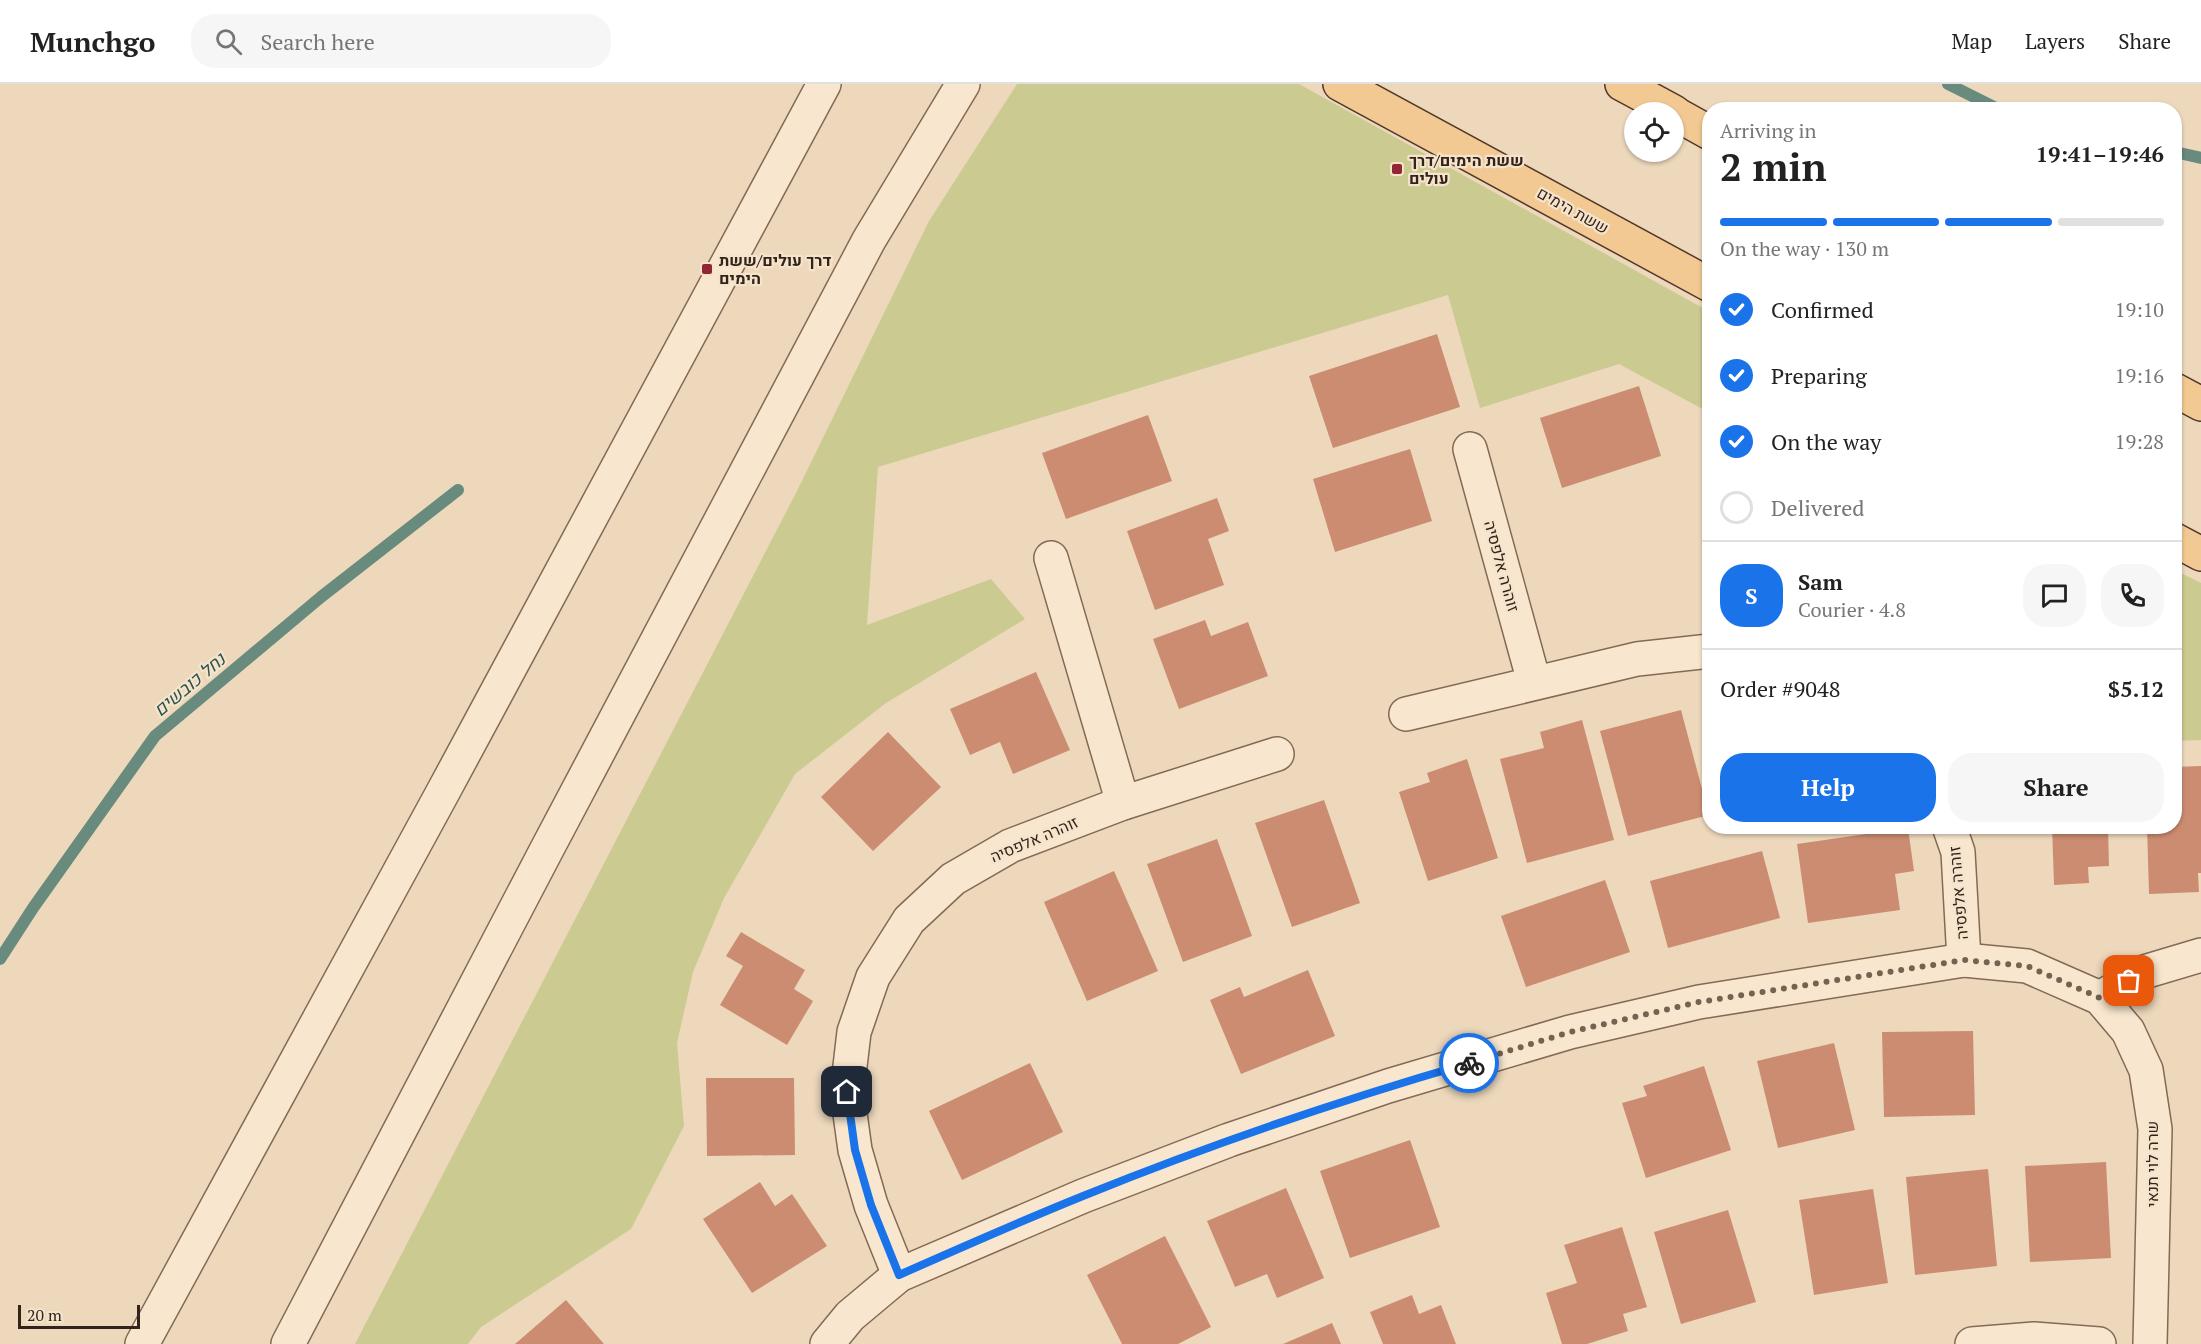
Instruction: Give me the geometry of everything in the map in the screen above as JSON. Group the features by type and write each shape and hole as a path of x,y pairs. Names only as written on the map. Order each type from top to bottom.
{"main road":[{"name":"ששת הימים","path":"1340,84 1702,281"},
{"path":"1622,84 1654,102"},
{"path":"1684,119 1702,129"},
{"path":"2182,394 2201,404"},
{"path":"2182,544 2201,554"}],"street":[{"path":"142,1344 443,792 824,84"},
{"path":"288,1344 869,240 963,84"},
{"name":"זוהרה אלפסיה","path":"1470,449 1534,682"},
{"path":"1051,558 1123,803"},
{"path":"1406,714 1637,659 1702,652"},
{"name":"זוהרה אלפסיה","path":"899,1275 864,1183 855,1150 847,1092 854,1032 873,977 909,920 953,879 1010,846 1123,803 1277,754"},
{"name":"זוהרה אלפסיה","path":"1952,834 1958,852 1964,960"},
{"path":"2100,998 2144,972 2201,955"},
{"name":"שרה לוי תנאי","path":"827,1344 850,1316 899,1275 1083,1196 1229,1140 1388,1086 1570,1032 1699,1002 1964,960 2027,966 2100,998 2128,1031 2146,1070 2155,1129 2150,1344"},
{"path":"1971,1344 2034,1339 2099,1344"}],"shaded area":[{"path":"1017,84 1299,84 1702,308 1702,409 1619,364 1480,408 1448,295 878,467 867,625 991,579 1025,619 886,703 795,774 724,898 693,972 677,1043 684,1126 631,1229 481,1327 468,1344 355,1344 797,491 929,221"},
{"path":"2182,574 2201,583 2201,740 2182,741"}],"building":[{"path":"1437,334 1460,407 1333,448 1309,376"},
{"path":"1639,386 1661,456 1562,488 1540,418"},
{"path":"1148,415 1172,481 1066,519 1042,453"},
{"path":"1410,449 1432,521 1335,552 1313,479"},
{"path":"1217,498 1229,531 1208,539 1224,585 1155,610 1127,531"},
{"path":"1205,620 1211,636 1248,622 1268,676 1179,709 1153,639"},
{"path":"1036,672 1070,750 1013,774 1000,742 970,755 950,709"},
{"path":"1681,710 1702,789 1702,817 1628,836 1600,731"},
{"path":"1582,720 1614,840 1527,863 1500,759 1544,748 1540,732"},
{"path":"888,732 941,787 873,851 821,797"},
{"path":"1467,759 1498,858 1428,881 1399,792 1430,782 1427,773"},
{"path":"2201,766 2199,892 2149,894 2147,834 2182,834 2182,767"},
{"path":"1324,800 1360,903 1292,927 1255,823"},
{"path":"1866,834 1909,834 1914,871 1895,874 1900,910 1808,923 1797,844"},
{"path":"2052,834 2108,834 2109,866 2088,867 2089,883 2054,885"},
{"path":"1217,839 1252,936 1183,962 1147,864"},
{"path":"1762,851 1780,918 1668,948 1650,881"},
{"path":"1114,871 1158,971 1087,1001 1044,902"},
{"path":"1605,880 1630,952 1526,987 1501,916"},
{"path":"741,932 805,970 794,989 813,1001 787,1045 720,1005 743,966 726,956"},
{"path":"1308,970 1335,1036 1241,1074 1210,1000 1240,987 1244,997"},
{"path":"1973,1031 1975,1115 1884,1117 1882,1032"},
{"path":"1834,1043 1855,1130 1778,1148 1757,1061"},
{"path":"1030,1063 1063,1132 962,1180 929,1111"},
{"path":"1704,1066 1731,1150 1646,1178 1622,1103 1647,1096 1643,1086"},
{"path":"706,1078 794,1078 795,1155 707,1156"},
{"path":"1410,1140 1440,1227 1350,1258 1320,1171"},
{"path":"2106,1162 2111,1258 2030,1262 2025,1166"},
{"path":"1988,1169 1997,1266 1915,1275 1906,1177"},
{"path":"760,1182 775,1206 792,1194 827,1246 752,1293 703,1219"},
{"path":"1286,1188 1324,1278 1277,1298 1267,1274 1235,1287 1207,1221"},
{"path":"1873,1189 1888,1283 1814,1295 1799,1200"},
{"path":"1728,1210 1756,1302 1681,1324 1654,1232"},
{"path":"1622,1227 1647,1307 1623,1314 1628,1331 1587,1344 1562,1344 1546,1293 1577,1283 1564,1245"},
{"path":"1165,1236 1211,1327 1178,1344 1122,1344 1087,1275"},
{"path":"1412,1295 1419,1314 1441,1305 1456,1344 1383,1344 1370,1312"},
{"path":"566,1300 604,1344 515,1344"},
{"path":"1332,1323 1341,1344 1283,1344"}],"waterway":[{"name":"נחל כובשים","path":"1948,84 1984,102"},
{"name":"נחל כובשים","path":"2182,154 2201,158"},
{"name":"נחל כובשים","path":"0,959 33,908 155,736 321,597 458,490"}],"way so far":[{"path":"1469,1063 1570,1032 1699,1002 1964,960 2027,966 2100,998 2129,981"}],"place":[{"name":"ששת הימים/דרך עולים","path":"1397,169"},
{"name":"דרך עולים/ששת הימים","path":"707,269"}],"route":[{"path":"847,1092 855,1150 871,1205 899,1275 1083,1196 1229,1140 1388,1086 1469,1063"}]}
